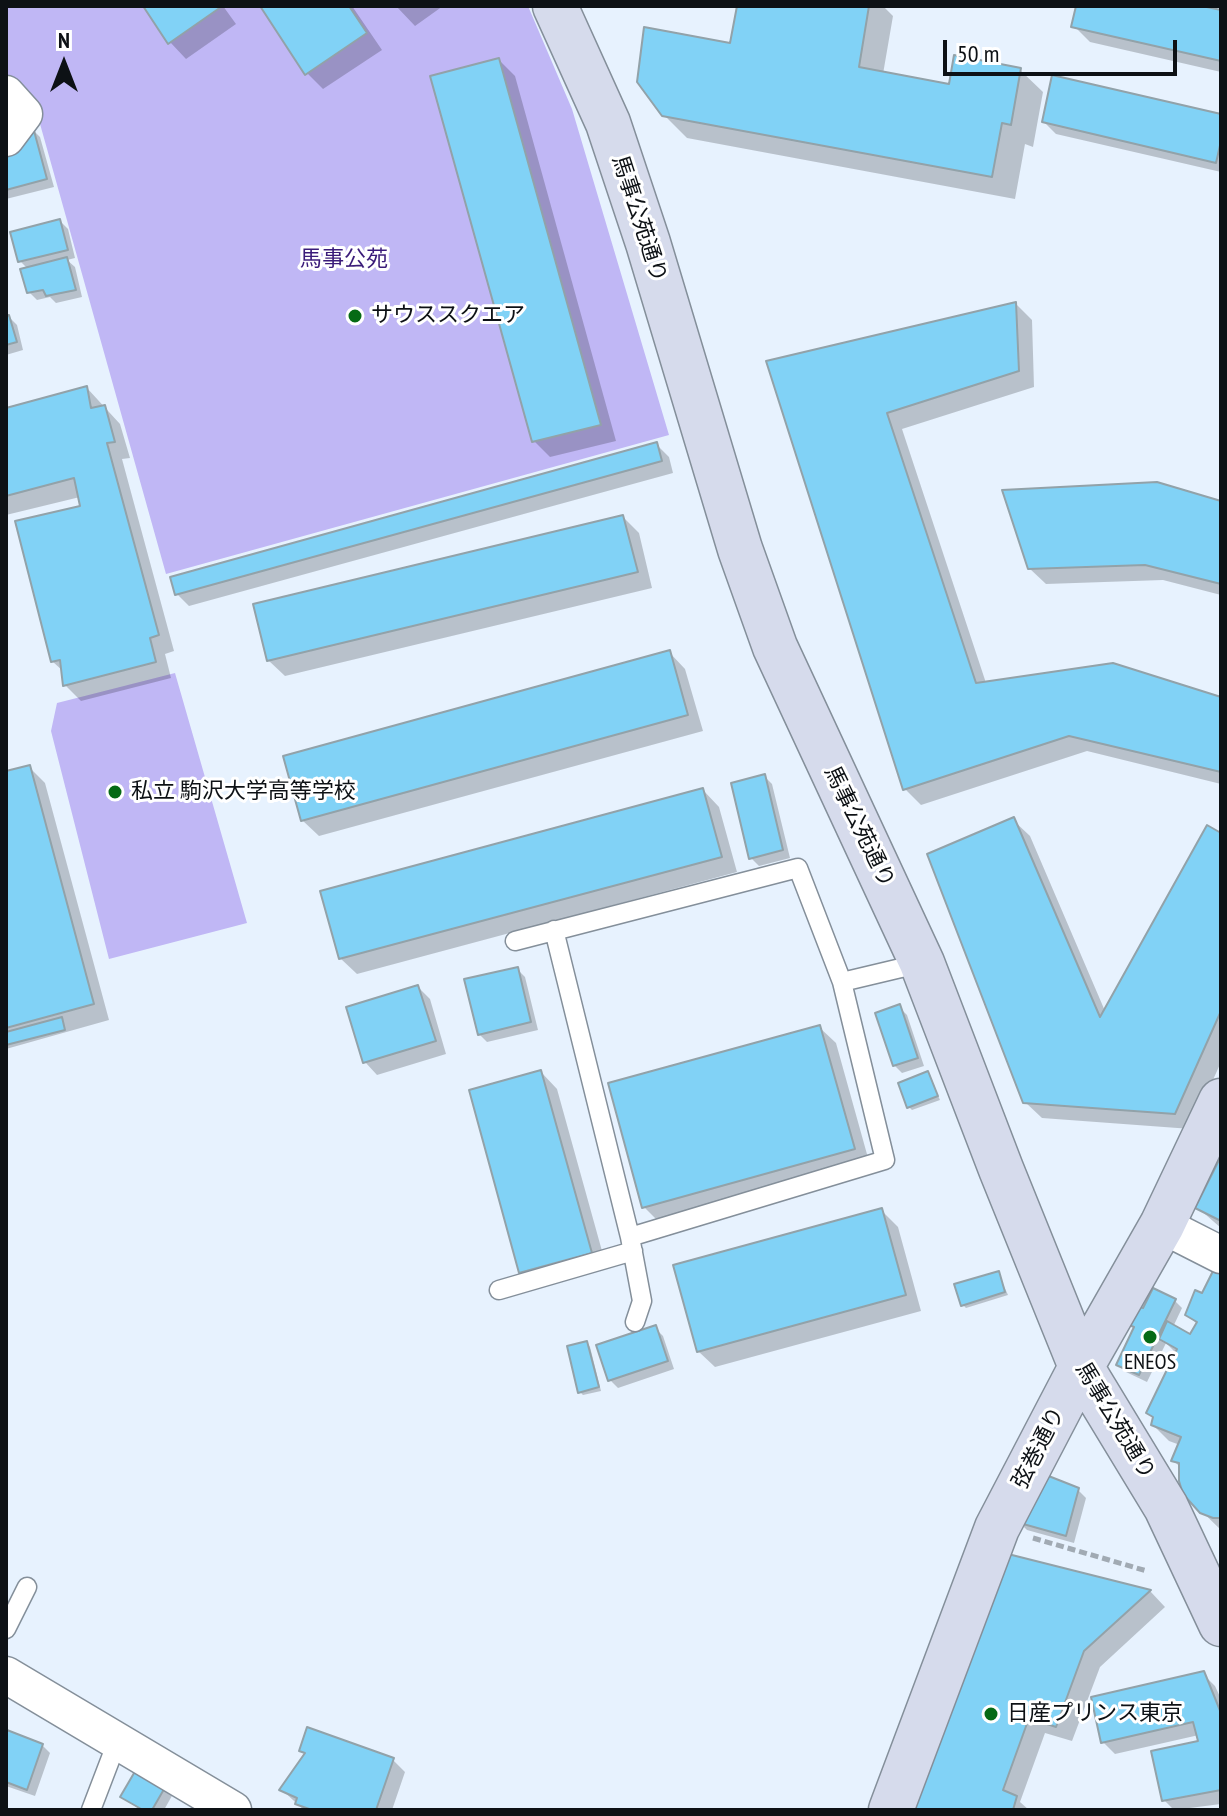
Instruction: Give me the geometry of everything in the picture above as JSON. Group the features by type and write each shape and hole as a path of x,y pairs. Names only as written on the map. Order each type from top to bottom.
{"street":[{"name":"馬事公苑通り","path":"555,6 608,123 648,243 756,597 775,647 922,963 1081,1367 1166,1507 1211,1572 1221,1624"},
{"path":"6,94 24,114 6,138"},
{"name":"弦巻通り","path":"891,1810 997,1528 1081,1367 1162,1225 1221,1101"},
{"path":"1162,1225 1221,1255"},
{"path":"6,1675 233,1810"}],"lane":[{"path":"499,1290 885,1160 842,982 798,868 515,941"},
{"path":"554,930 632,1244 642,1301 635,1322"},
{"path":"842,982 922,963"},
{"path":"6,1629 27,1587"},
{"path":"91,1810 117,1742"}],"path":[{"path":"997,1528 1147,1571"}],"green space":[{"name":"馬事公苑","path":"6,6 528,6 572,109 669,435 166,574 35,106 6,73"},
{"path":"175,673 247,923 109,959 51,731 57,703"}],"building":[{"path":"143,6 220,6 221,7 168,44"},
{"path":"260,6 349,6 367,33 305,75"},
{"path":"737,6 869,6 859,67 949,84 954,55 1021,68 1011,125 1002,123 992,177 662,116 637,82 644,27 730,43"},
{"path":"1076,6 1202,6 1221,10 1221,61 1071,27"},
{"path":"499,58 601,425 532,442 430,76"},
{"path":"1052,75 1221,114 1221,141 1216,163 1042,122"},
{"path":"33,127 47,179 6,190 6,158"},
{"path":"60,219 68,250 18,262 10,232"},
{"path":"67,257 76,290 46,296 43,290 27,293 20,269"},
{"path":"1016,302 1019,371 887,413 976,683 1113,663 1221,697 1221,772 1069,736 903,790 766,361"},
{"path":"9,315 17,342 6,345 6,316"},
{"path":"87,386 91,408 105,405 115,442 107,443 159,635 150,638 156,662 63,686 60,660 51,662 15,521 80,506 74,478 6,496 6,408"},
{"path":"657,442 662,461 175,595 170,577"},
{"path":"1157,482 1221,501 1221,584 1145,565 1028,569 1002,490"},
{"path":"623,515 638,572 267,661 253,604"},
{"path":"670,650 688,715 301,821 283,756"},
{"path":"30,765 94,1004 6,1028 6,771"},
{"path":"765,774 783,850 749,859 731,783"},
{"path":"703,788 722,857 339,959 320,891"},
{"path":"1014,817 1100,1017 1207,825 1221,833 1221,1011 1175,1114 1023,1103 927,854"},
{"path":"518,967 531,1022 478,1035 464,979"},
{"path":"418,985 436,1041 363,1063 346,1007"},
{"path":"900,1004 918,1058 893,1066 875,1013"},
{"path":"62,1017 65,1030 6,1045 6,1032"},
{"path":"820,1025 855,1149 642,1208 608,1083"},
{"path":"541,1070 592,1253 519,1273 469,1090"},
{"path":"928,1071 938,1096 907,1108 898,1083"},
{"path":"1221,1156 1221,1221 1195,1208"},
{"path":"882,1208 906,1295 697,1352 673,1265"},
{"path":"1215,1267 1221,1270 1221,1518 1200,1513 1183,1494 1179,1463 1171,1461 1181,1437 1151,1425 1153,1417 1146,1413 1177,1349 1159,1339 1167,1321 1190,1334 1197,1322 1185,1315 1195,1290 1202,1293"},
{"path":"999,1271 1005,1292 961,1306 954,1284"},
{"path":"1153,1288 1176,1299 1139,1375 1116,1365 1134,1327 1129,1325 1138,1306 1143,1308"},
{"path":"656,1325 668,1361 608,1381 596,1345"},
{"path":"587,1341 599,1387 578,1393 567,1346"},
{"path":"1041,1473 1079,1488 1066,1536 1016,1522"},
{"path":"1004,1553 1151,1590 1084,1651 1056,1727 1029,1718 1003,1790 1017,1796 1013,1810 901,1810"},
{"path":"1204,1671 1221,1713 1221,1790 1162,1801 1151,1751 1198,1741 1193,1722 1101,1743 1091,1697"},
{"path":"307,1727 394,1758 376,1810 312,1810 295,1804 297,1798 279,1790 305,1753 299,1751"},
{"path":"7,1730 43,1744 27,1790 6,1782"},
{"path":"137,1768 167,1784 152,1810 143,1810 120,1797"}],"place":[{"name":"サウススクエア","path":"355,316"},
{"name":"私立 駒沢大学高等学校","path":"115,792"},
{"name":"ENEOS","path":"1150,1337"},
{"name":"日産プリンス東京","path":"991,1714"}]}
